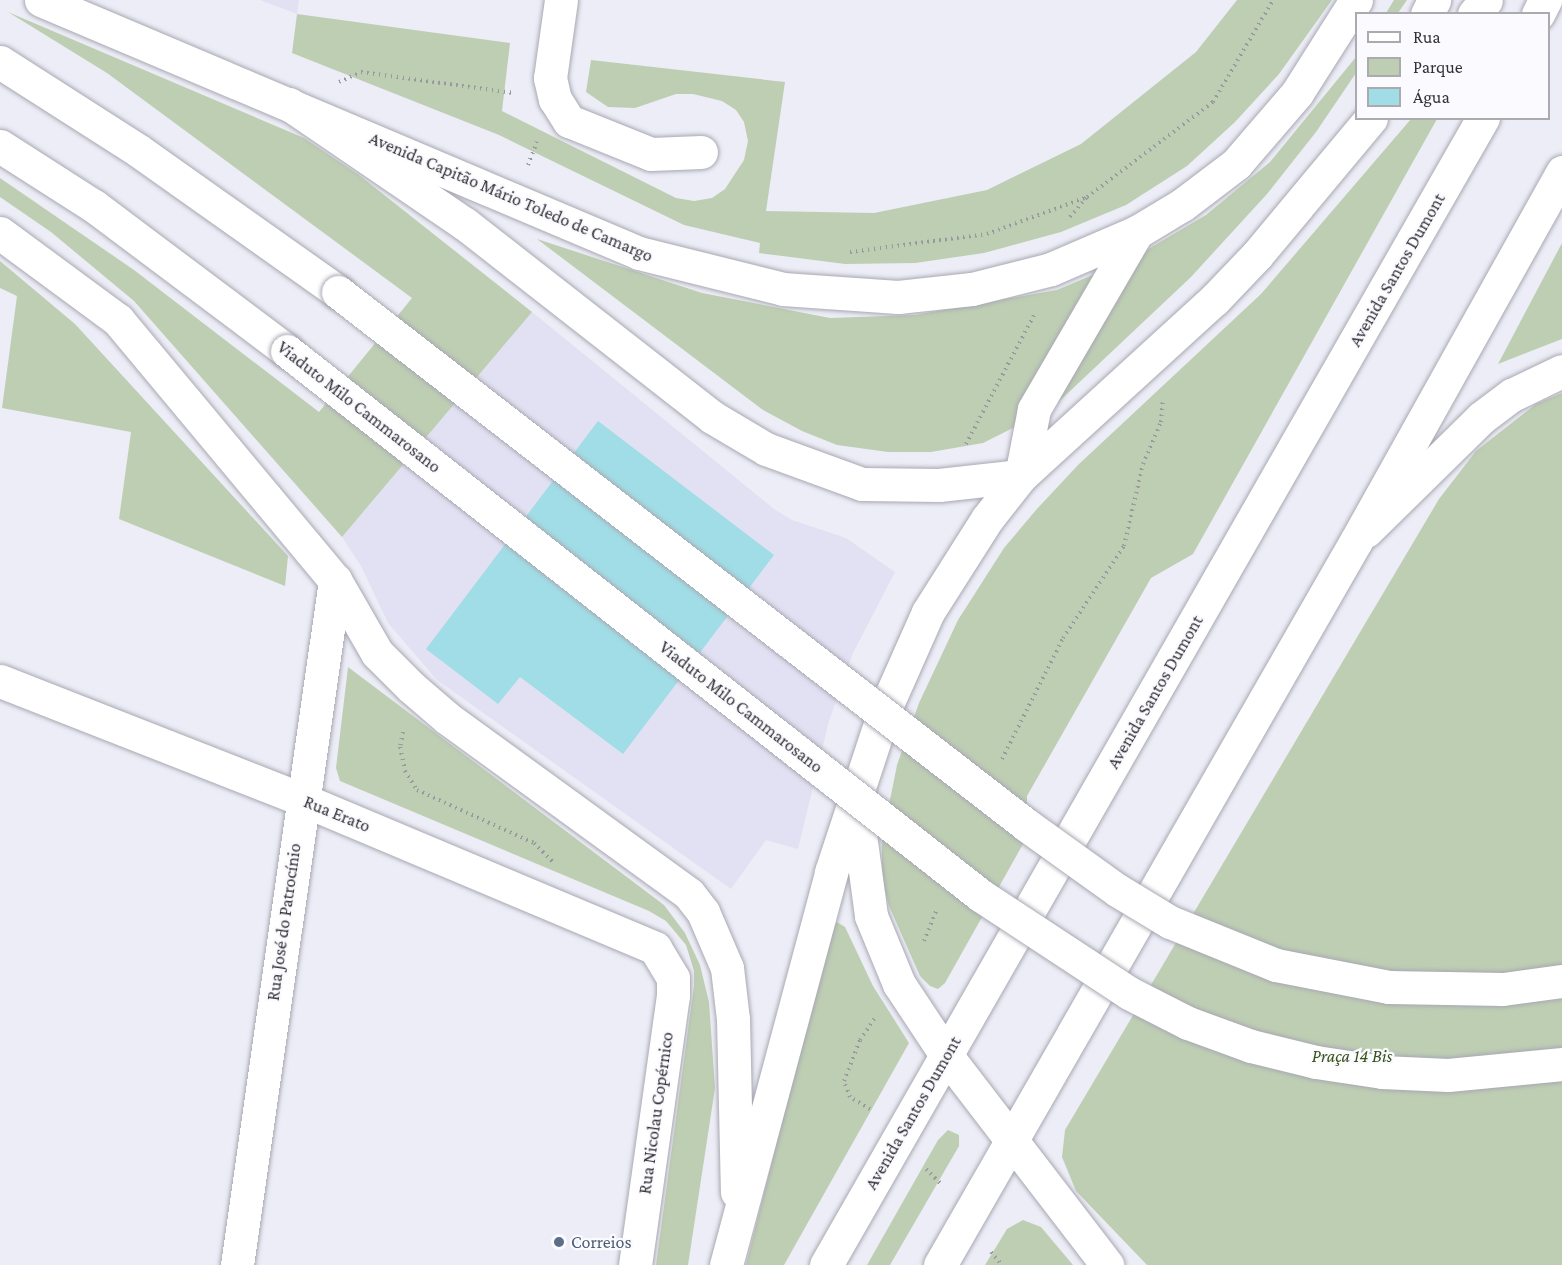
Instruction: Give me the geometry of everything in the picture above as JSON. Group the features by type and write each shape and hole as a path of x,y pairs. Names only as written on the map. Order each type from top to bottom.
{"main road":[{"name":"Avenida Capitão Mário Toledo de Camargo","path":"41,0 639,253 732,279 795,291 898,297 972,289 1051,269 1137,232 1182,205 1236,164 1297,93 1356,0"},
{"path":"561,0 550,78 555,99 568,121 651,154 701,152"},
{"path":"1476,12 1486,0"},
{"path":"0,62 139,151 338,292 1025,824 1117,890 1170,922 1276,965 1389,987 1503,989 1562,981"},
{"path":"289,104 465,224 712,417 766,449 862,484 939,485 1020,476"},
{"name":"Avenida Santos Dumont","path":"826,1265 1482,120"},
{"path":"726,1265 738,1214 769,1114 821,904 856,804 885,709 919,630 958,562 1020,476 1140,369 1257,255 1366,122"},
{"name":"Viaduto Milo Cammarosano","path":"0,146 94,206 287,351 980,895 1129,993 1188,1023 1251,1046 1316,1062 1382,1072 1448,1075 1562,1064"},
{"path":"944,1261 1356,541 1562,172"},
{"path":"1020,476 1034,409 1137,232"},
{"path":"0,233 118,320 335,580 377,653 411,687 447,718 689,894 704,912 727,968 733,1019 738,1214"},
{"path":"1356,541 1481,418 1512,395 1562,371"},
{"name":"Rua José do Patrocínio","path":"237,1265 301,799 312,745 335,580"},
{"name":"Rua Erato","path":"0,681 301,799 641,938 667,961"},
{"path":"856,804 871,916 899,984 946,1055 1107,1265"},
{"name":"Rua Nicolau Copérnico","path":"635,1265 673,995 673,978 667,961"}],"path":[{"path":"939,485 1028,327 1051,269 1062,227 1087,197 1214,102 1273,0"},
{"path":"289,104 361,72 555,99 514,199"},
{"path":"848,252 987,234 1087,197"},
{"path":"998,766 1063,638 1124,546 1143,465 1164,411 1163,402 1140,369"},
{"path":"411,687 400,747 405,771 417,790 534,843 557,868"},
{"path":"940,903 918,955 860,1040 844,1081 850,1097 873,1111 939,1181 1002,1265"}],"shaded area":[{"path":"260,0 299,0 297,14"},
{"path":"532,312 774,509 792,520 846,538 895,572 853,653 829,721 798,849 766,840 731,889 437,680 388,623 361,566 342,537"}],"green space":[{"path":"1237,0 1332,0 1279,74 1235,122 1187,166 1126,205 1061,232 984,253 915,263 845,264 759,253 760,243 684,225 499,135 292,53 297,14 510,43 502,111 676,198 694,201 712,198 725,189 744,160 748,141 744,122 736,110 722,101 693,94 676,94 635,108 608,107 586,92 591,60 785,82 766,211 874,213 987,190 1081,144 1196,52"},
{"path":"1394,0 1407,0 1399,12 1387,12"},
{"path":"8,12 304,138 359,175 532,312 342,537 134,301 51,232 0,197 0,178 134,270 319,412 412,298 107,73"},
{"path":"1355,58 1355,74 1316,132 1267,194 1191,277 1051,409 983,443 931,452 888,452 837,445 802,431 763,410 537,239 702,293 830,318 915,315 1057,290 1133,258 1206,215 1270,162"},
{"path":"1410,120 1436,120 1193,554 1151,578 1027,796 1027,837 945,983 938,989 930,986 920,976 889,906 882,879 882,840 897,765 919,703 958,620 1004,548 1036,510 1078,465 1261,294"},
{"path":"1562,243 1562,339 1498,364"},
{"path":"0,261 75,324 288,556 285,586 119,519 131,432 2,408 17,296 0,288"},
{"name":"Praça 14 Bis","path":"1562,393 1562,1265 1147,1265 1076,1191 1062,1157 1065,1130 1439,499 1476,451 1536,404"},
{"path":"348,667 664,905 685,933 700,965 709,1002 715,1088 688,1265 656,1265 694,986 694,971 686,945 666,921 649,911 340,781 336,768"},
{"path":"837,922 845,927 873,986 909,1043 784,1265 746,1265 830,930"},
{"path":"948,1130 959,1135 959,1146 890,1265 867,1265 938,1140"},
{"path":"1023,1220 1041,1227 1073,1265 985,1265 1007,1229"}],"water":[{"path":"598,421 774,555 623,754 520,677 498,704 426,649"}],"place":[{"name":"Correios","path":"559,1242"}]}
